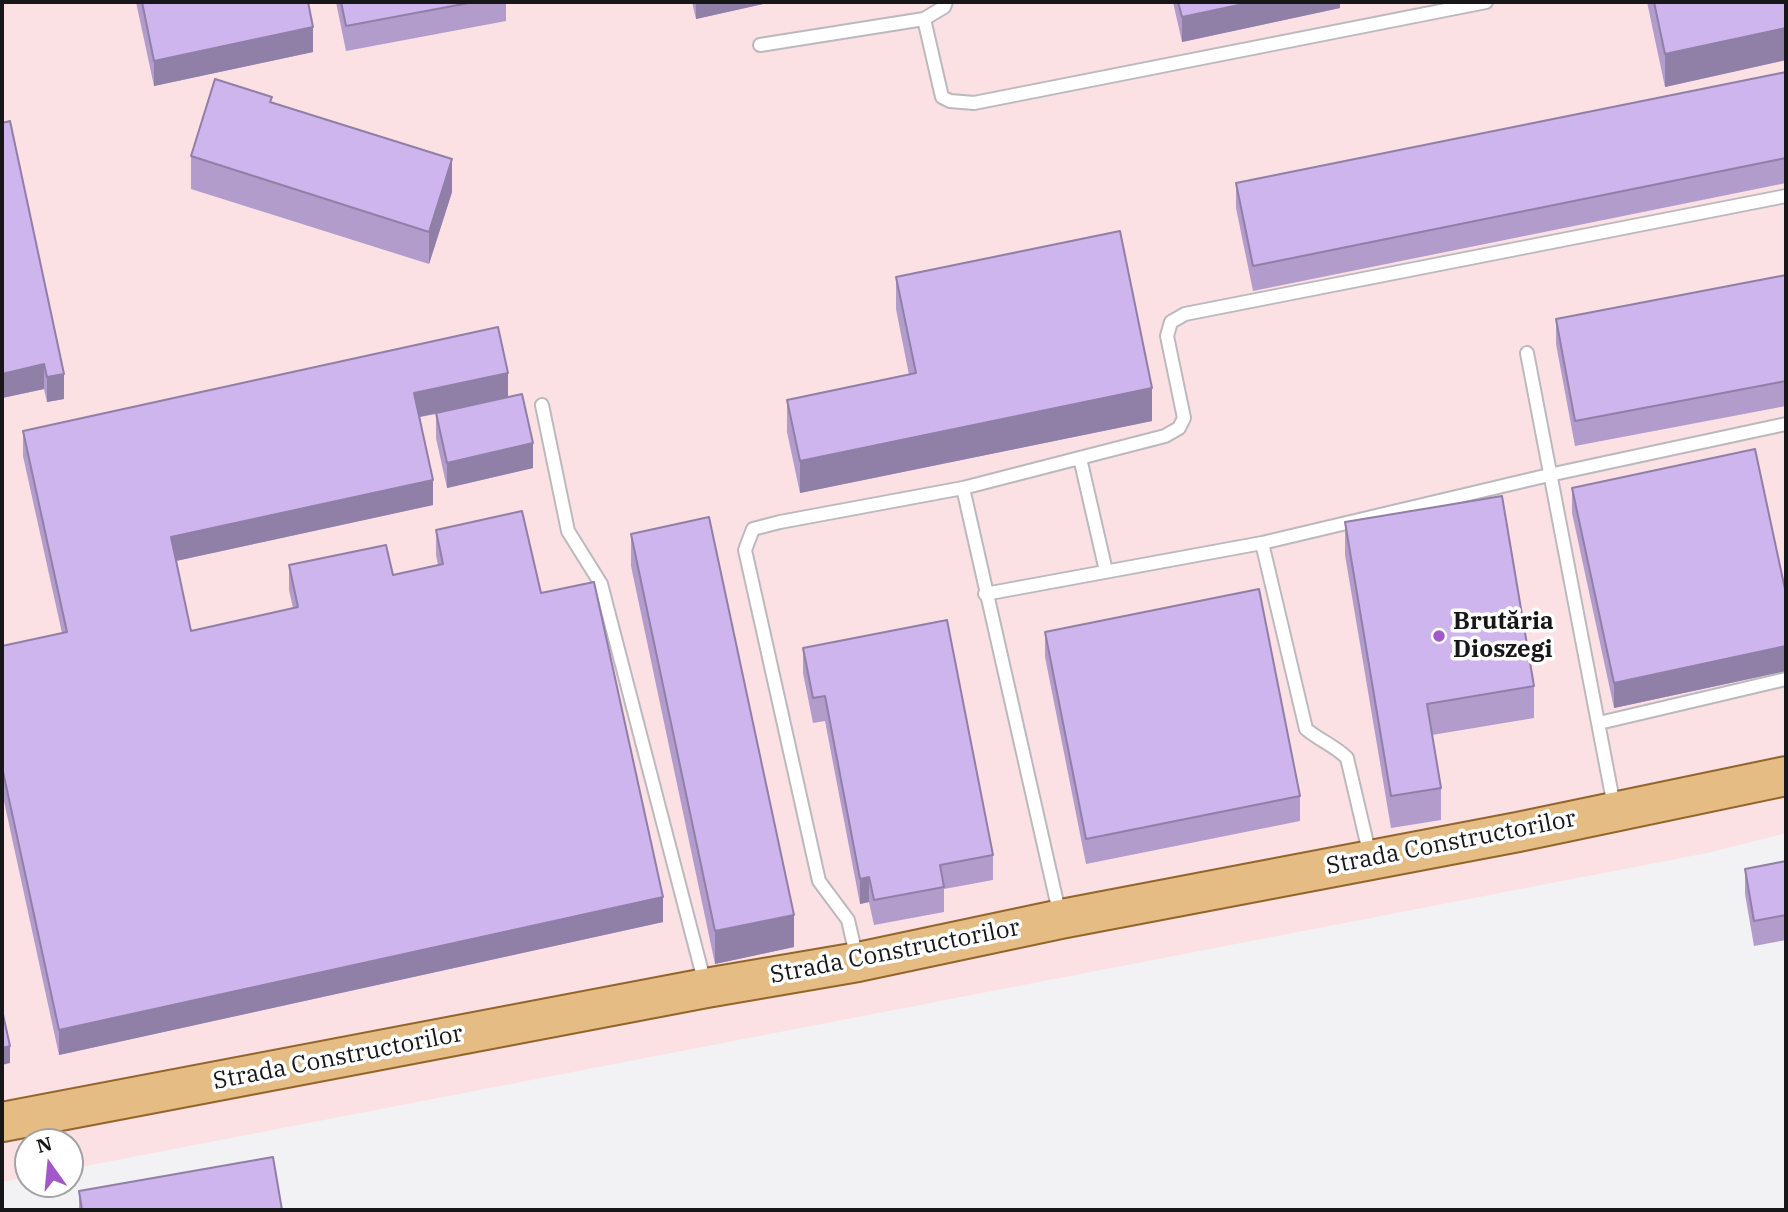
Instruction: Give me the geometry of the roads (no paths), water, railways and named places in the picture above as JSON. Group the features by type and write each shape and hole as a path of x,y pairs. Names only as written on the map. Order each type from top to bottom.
{"main road":[{"name":"Strada Constructorilor","path":"2,1122 706,988 858,962 1060,919 1518,832 1786,776"}],"lane":[{"path":"760,45 924,19 944,7 946,2"},
{"path":"924,19 942,97 950,101 974,103 1486,2"},
{"path":"858,962 848,920 818,881 745,551 752,529 962,488 1165,436 1179,428 1184,418 1167,336 1171,322 1185,314 1786,196"},
{"path":"1527,353 1615,810"},
{"path":"542,405 568,531 601,584 706,988"},
{"path":"985,594 1262,543 1549,475 1786,424"},
{"path":"1080,458 1105,572"},
{"path":"962,488 1060,919"},
{"path":"1262,543 1306,729 1318,739 1336,747 1347,758 1371,860"},
{"path":"1599,723 1786,680"}],"place":[{"name":"Brutăria Dioszegi","path":"1439,636"}]}
